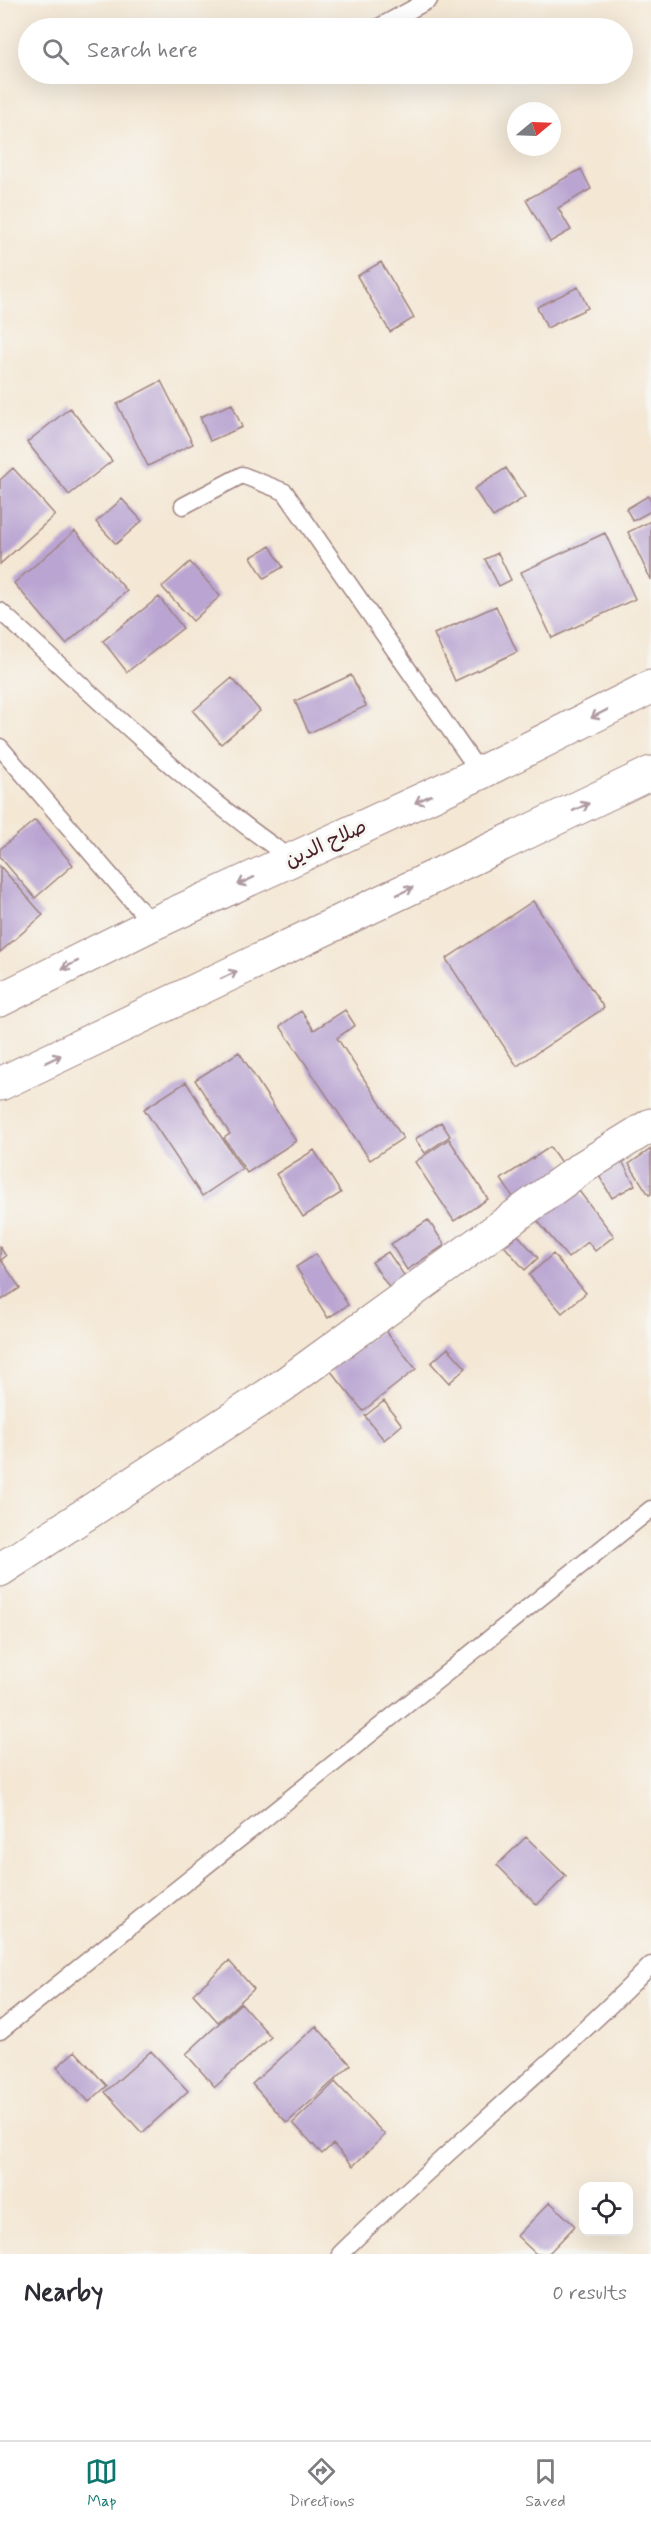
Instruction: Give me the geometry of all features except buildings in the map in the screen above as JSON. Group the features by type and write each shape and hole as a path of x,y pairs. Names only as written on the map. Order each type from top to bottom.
{"main road":[{"name":"صلاح الدين","path":"0,1000 152,924 480,773 651,687"},
{"path":"0,1084 651,773"},
{"path":"0,1570 282,1386 580,1169 651,1125"}],"lane":[{"path":"396,18 429,0"},
{"path":"183,506 242,475 285,492 480,773"},
{"path":"0,611 185,777 242,825 292,859"},
{"path":"0,747 152,924"},
{"path":"0,2031 651,1509"},
{"path":"339,2254 380,2214 598,2019 651,1965"}]}
